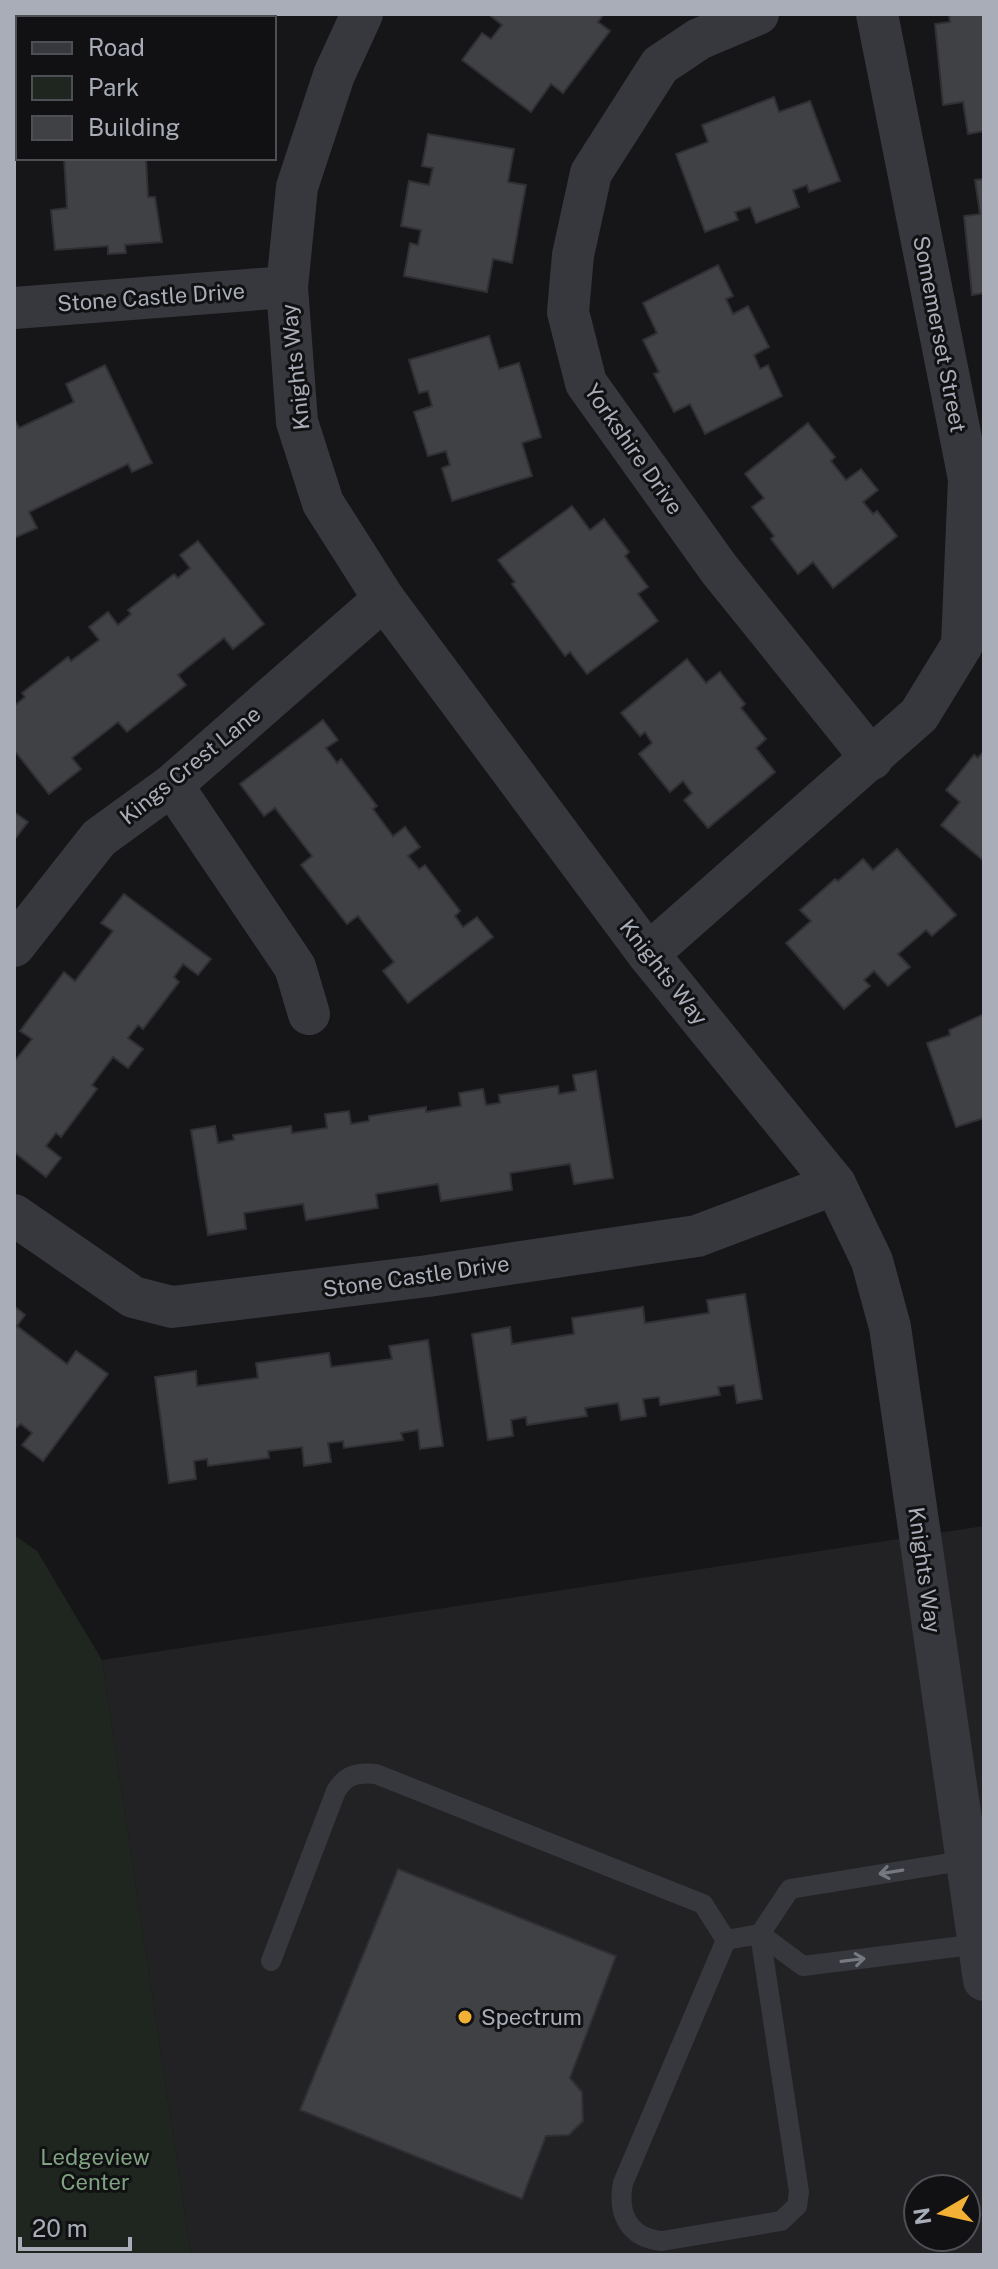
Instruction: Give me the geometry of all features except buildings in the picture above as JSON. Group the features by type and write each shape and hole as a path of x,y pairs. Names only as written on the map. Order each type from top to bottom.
{"street":[{"name":"Knights Way","path":"362,14 334,75 297,187 287,287 297,422 323,503 384,599 648,954 835,1184 872,1261 890,1327 973,1852 982,1962"},
{"name":"Yorkshire Drive","path":"758,14 699,39 660,65 591,173 573,255 568,312 586,383 719,569 872,759"},
{"name":"Somemerset Street","path":"648,954 919,715 962,645 969,479 877,14"},
{"name":"Stone Castle Drive","path":"14,308 287,287"},
{"name":"Kings Crest Lane","path":"14,946 99,838 172,785 384,599"},
{"path":"172,785 295,967 309,1014"},
{"name":"Stone Castle Drive","path":"14,1215 133,1297 172,1307 428,1276 697,1236 835,1184"}],"lane":[{"path":"271,1961 336,1791 344,1779 360,1772 376,1774 703,1904 726,1940"},
{"path":"726,1940 623,2183 619,2202 625,2219 633,2232 645,2239 662,2241 781,2221 797,2206 799,2192 760,1934 790,1889 973,1852"},
{"path":"726,1940 760,1934 803,1966 982,1962"}],"shaded area":[{"path":"984,1526 984,2255 191,2255 102,1660"}],"green space":[{"name":"Ledgeview Center","path":"14,1535 37,1551 102,1660 191,2255 14,2255"}],"place":[{"name":"Spectrum","path":"465,2017"}]}
